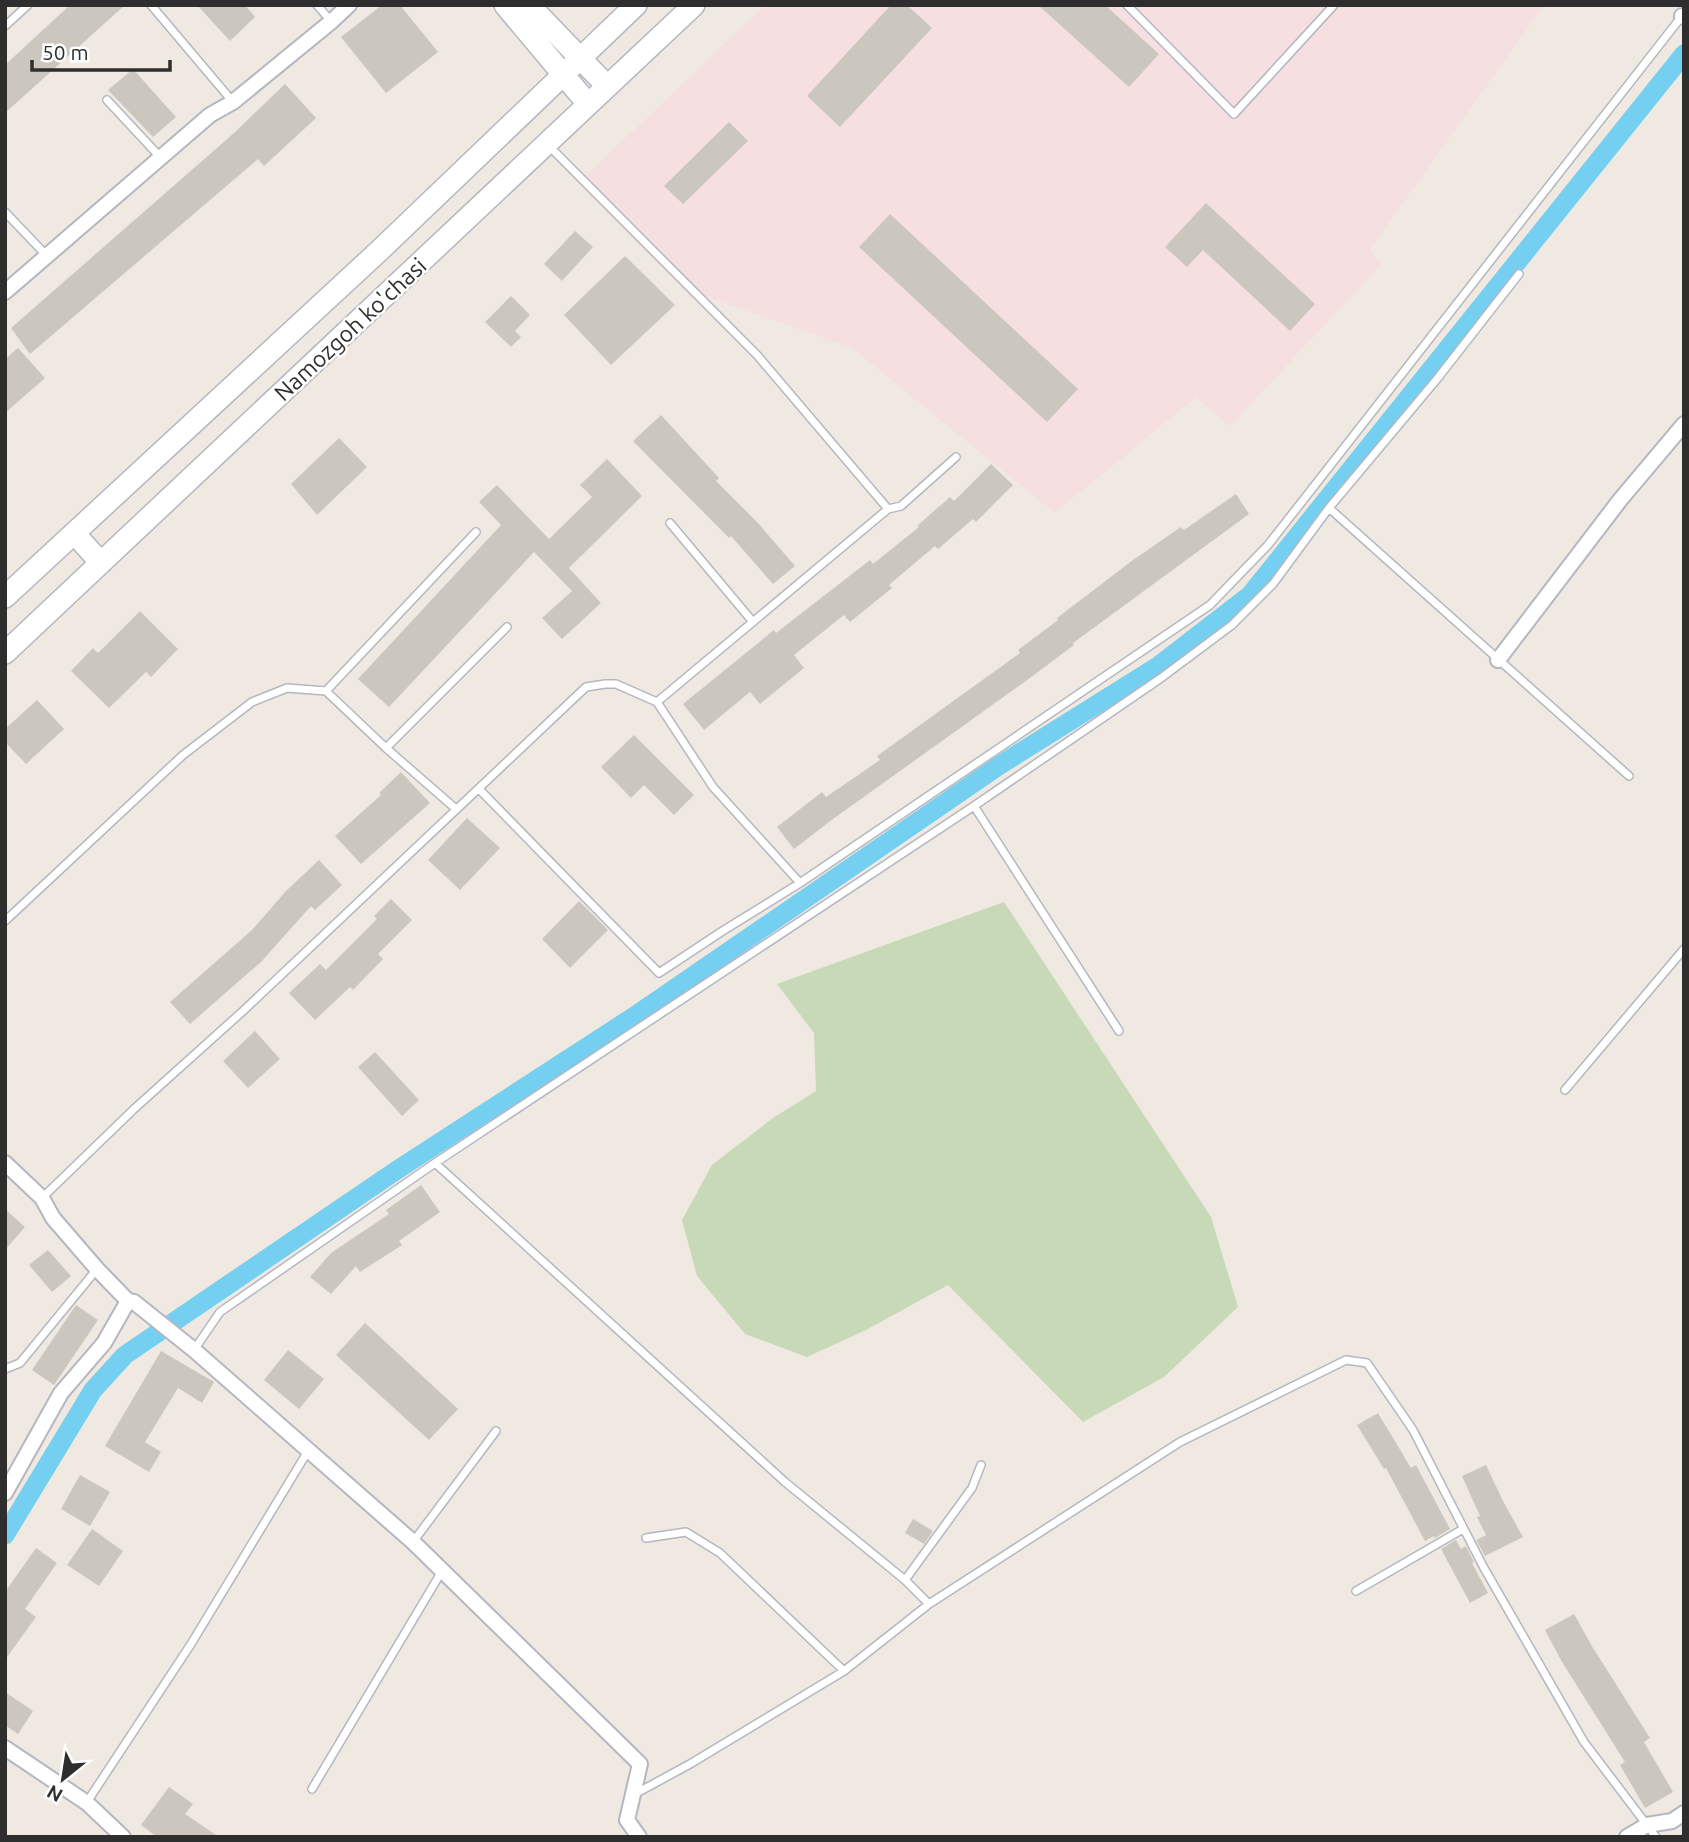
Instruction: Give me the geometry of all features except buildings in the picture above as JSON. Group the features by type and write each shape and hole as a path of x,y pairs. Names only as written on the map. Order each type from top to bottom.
{"main road":[{"path":"505,5 562,75 589,103"},
{"path":"530,5 607,86"},
{"name":"Namozgoh ko'chasi","path":"5,597 398,233 636,5"},
{"name":"Namozgoh ko'chasi","path":"5,653 694,5"},
{"path":"74,533 101,563"}],"street":[{"path":"5,292 210,115 233,102 332,22 349,5"},
{"path":"1498,660 1620,500 1684,424"},
{"path":"5,1163 42,1198 53,1218 97,1269 131,1301 194,1350 413,1542 640,1764 627,1820 639,1837"},
{"path":"5,1493 61,1393 104,1343 131,1301"},
{"path":"5,1748 87,1803 123,1837"},
{"path":"1627,1837 1651,1831 1684,1812"}],"lane":[{"path":"5,26 28,5"},
{"path":"151,5 233,102"},
{"path":"317,5 332,22"},
{"path":"1127,5 1234,114 1334,5"},
{"path":"479,789 659,973 800,883 1210,605 1268,545 1683,16"},
{"path":"107,100 162,158"},
{"path":"546,143 757,355 888,509"},
{"path":"5,212 47,256"},
{"path":"194,1350 220,1312 435,1163 974,806 1161,678 1232,625 1273,584 1329,509 1437,379 1519,274"},
{"path":"657,702 888,509 901,506 956,457"},
{"path":"1329,509 1629,776"},
{"path":"670,523 753,622"},
{"path":"327,691 476,532"},
{"path":"386,747 508,627"},
{"path":"42,1198 586,687 616,684 657,702 713,787 800,883"},
{"path":"5,921 183,755 252,702 287,688 327,691 456,809"},
{"path":"974,806 1119,1031"},
{"path":"1565,1090 1684,949"},
{"path":"435,1163 785,1482 905,1580 929,1604"},
{"path":"5,1369 20,1363 97,1269"},
{"path":"633,1795 690,1764 844,1671 929,1604 1180,1442 1346,1360 1367,1363 1413,1430 1463,1529 1584,1742 1651,1831"},
{"path":"413,1542 496,1431"},
{"path":"87,1803 191,1644 309,1451"},
{"path":"905,1580 972,1488 981,1465"},
{"path":"1356,1591 1463,1529"},
{"path":"646,1538 686,1532 720,1553 844,1671"},
{"path":"312,1789 442,1571"}],"shaded area":[{"path":"765,5 1544,5 1370,249 1381,265 1230,426 1196,397 1055,513 852,348 705,296 586,176"}],"green space":[{"path":"1004,902 1211,1217 1238,1307 1164,1377 1083,1422 948,1285 866,1330 807,1357 745,1334 697,1276 682,1220 712,1165 773,1118 816,1091 814,1033 777,984"}],"waterway":[{"path":"5,1535 93,1390 125,1355 397,1170 633,1017 1000,765 1158,666 1250,595 1684,54"}]}
